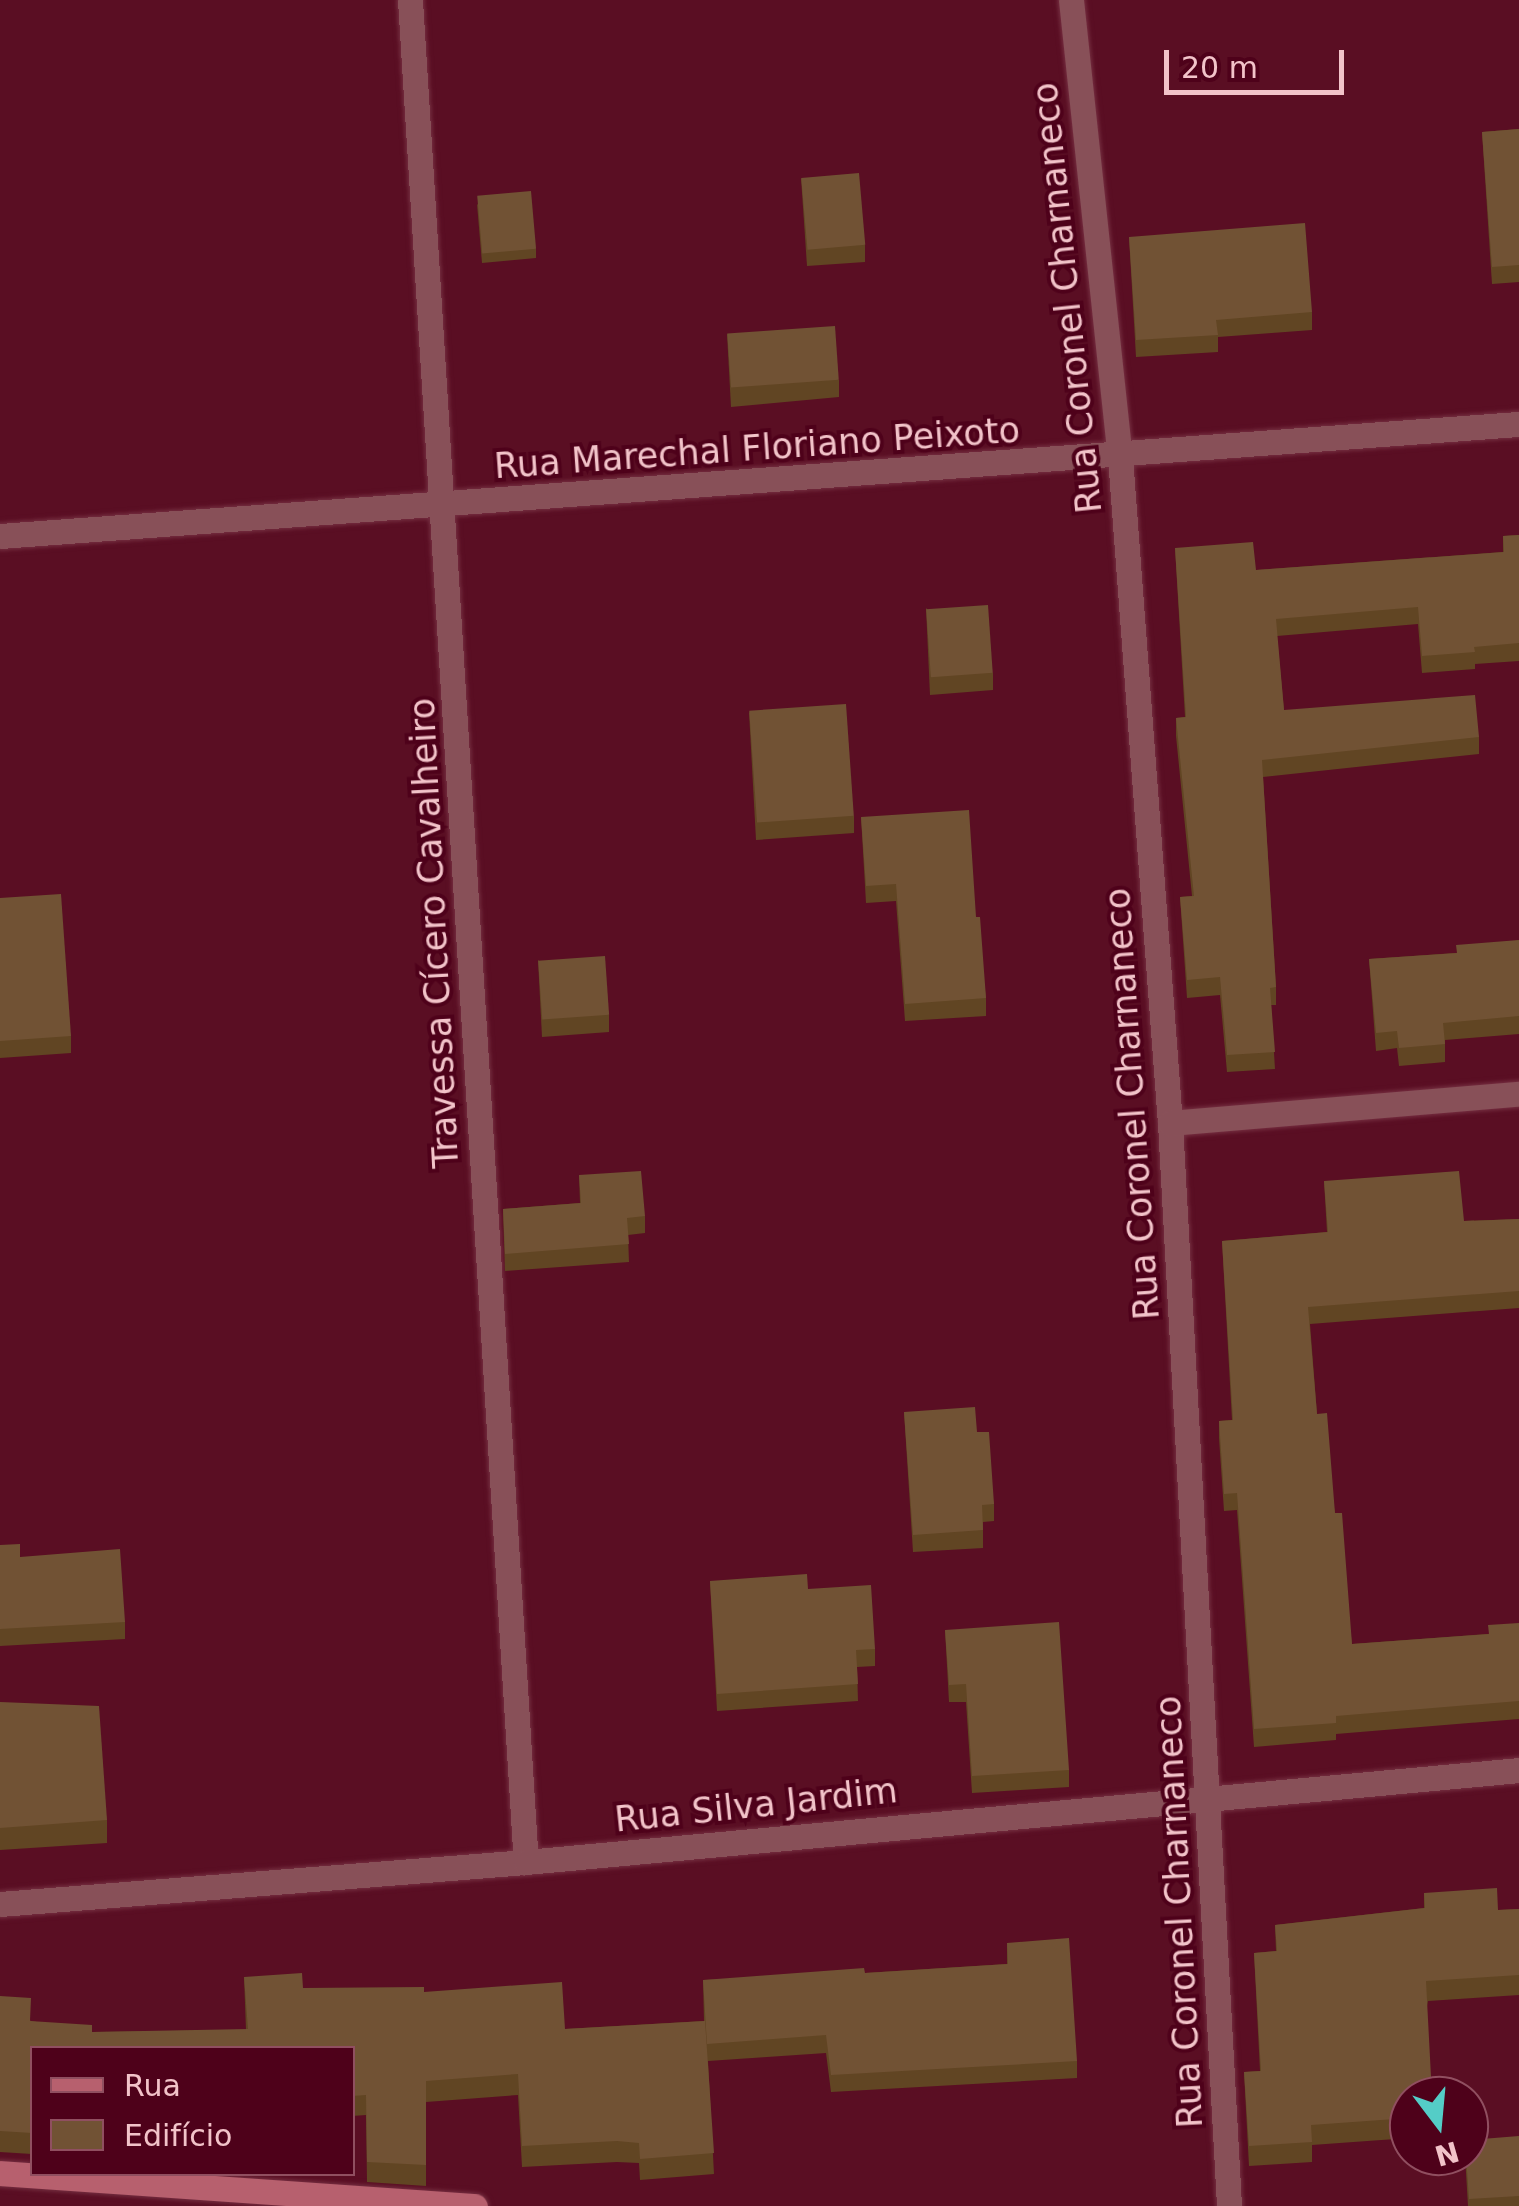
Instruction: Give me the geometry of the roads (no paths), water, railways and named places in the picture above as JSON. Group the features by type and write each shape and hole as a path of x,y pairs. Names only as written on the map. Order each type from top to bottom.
{"street":[{"name":"Travessa Cícero Cavalheiro","path":"410,0 526,1862"},
{"name":"Rua Coronel Charnaneco","path":"1071,0 1120,457 1170,1123 1229,2206"},
{"name":"Rua Marechal Floriano Peixoto","path":"0,536 1120,457 1519,424"},
{"path":"1170,1123 1519,1094"},
{"name":"Rua Silva Jardim","path":"0,1904 526,1862 1519,1770"},
{"path":"0,2173 30,2175"},
{"path":"43,2176 474,2206"}]}
